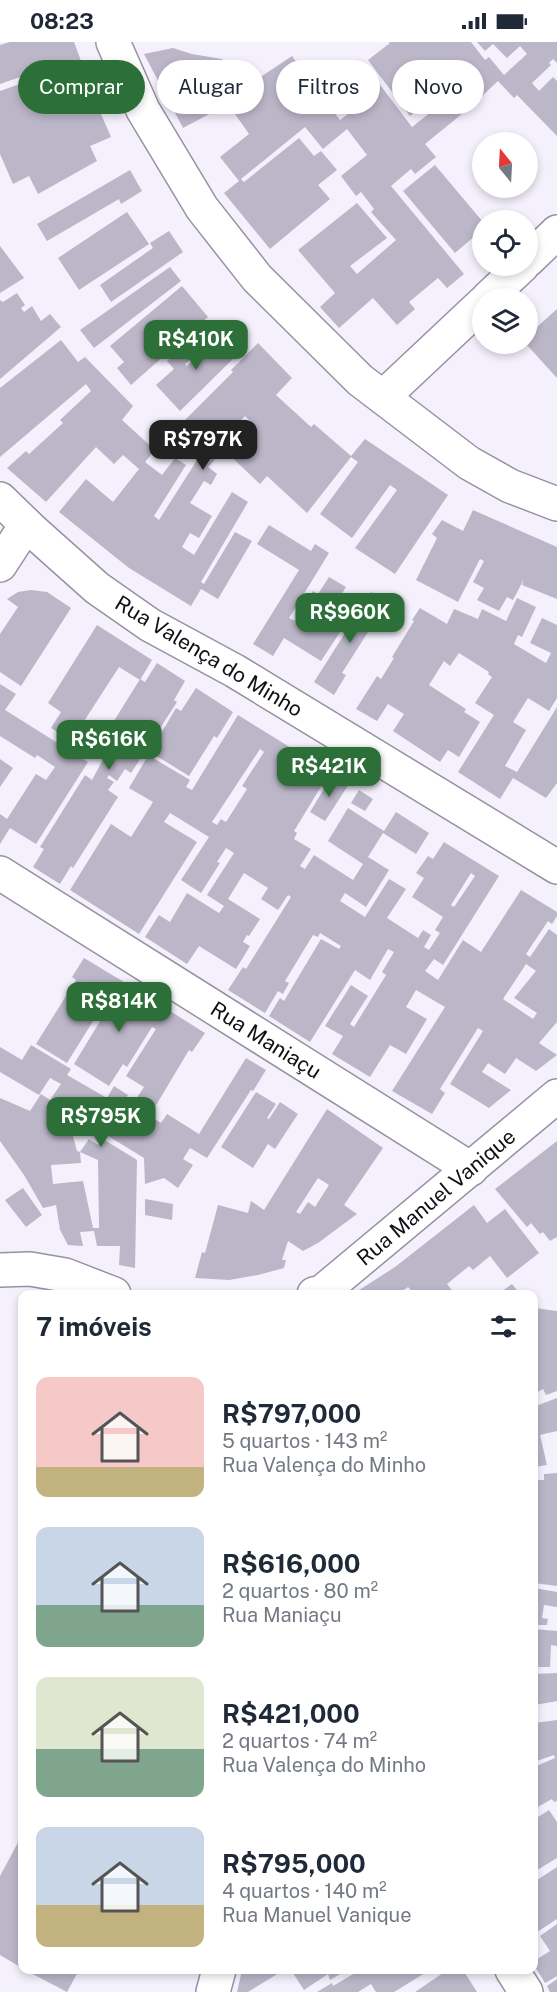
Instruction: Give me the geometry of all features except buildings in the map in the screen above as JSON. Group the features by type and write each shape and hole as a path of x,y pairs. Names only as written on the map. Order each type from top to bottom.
{"street":[{"path":"113,42 143,110 202,208 257,278 360,380 469,463 510,486 557,504"},
{"path":"538,250 557,232"},
{"path":"499,288 511,276"},
{"path":"383,397 472,313"},
{"name":"Rua Valença do Minho","path":"0,499 97,588 150,625 235,671 557,867"},
{"path":"0,565 26,525"},
{"name":"Rua Maniaçu","path":"0,873 471,1169"},
{"name":"Rua Manuel Vanique","path":"324,1290 557,1096"},
{"path":"0,1270 30,1269 65,1275 104,1290"},
{"path":"213,1992 218,1974"},
{"path":"515,1974 526,1992"}]}
